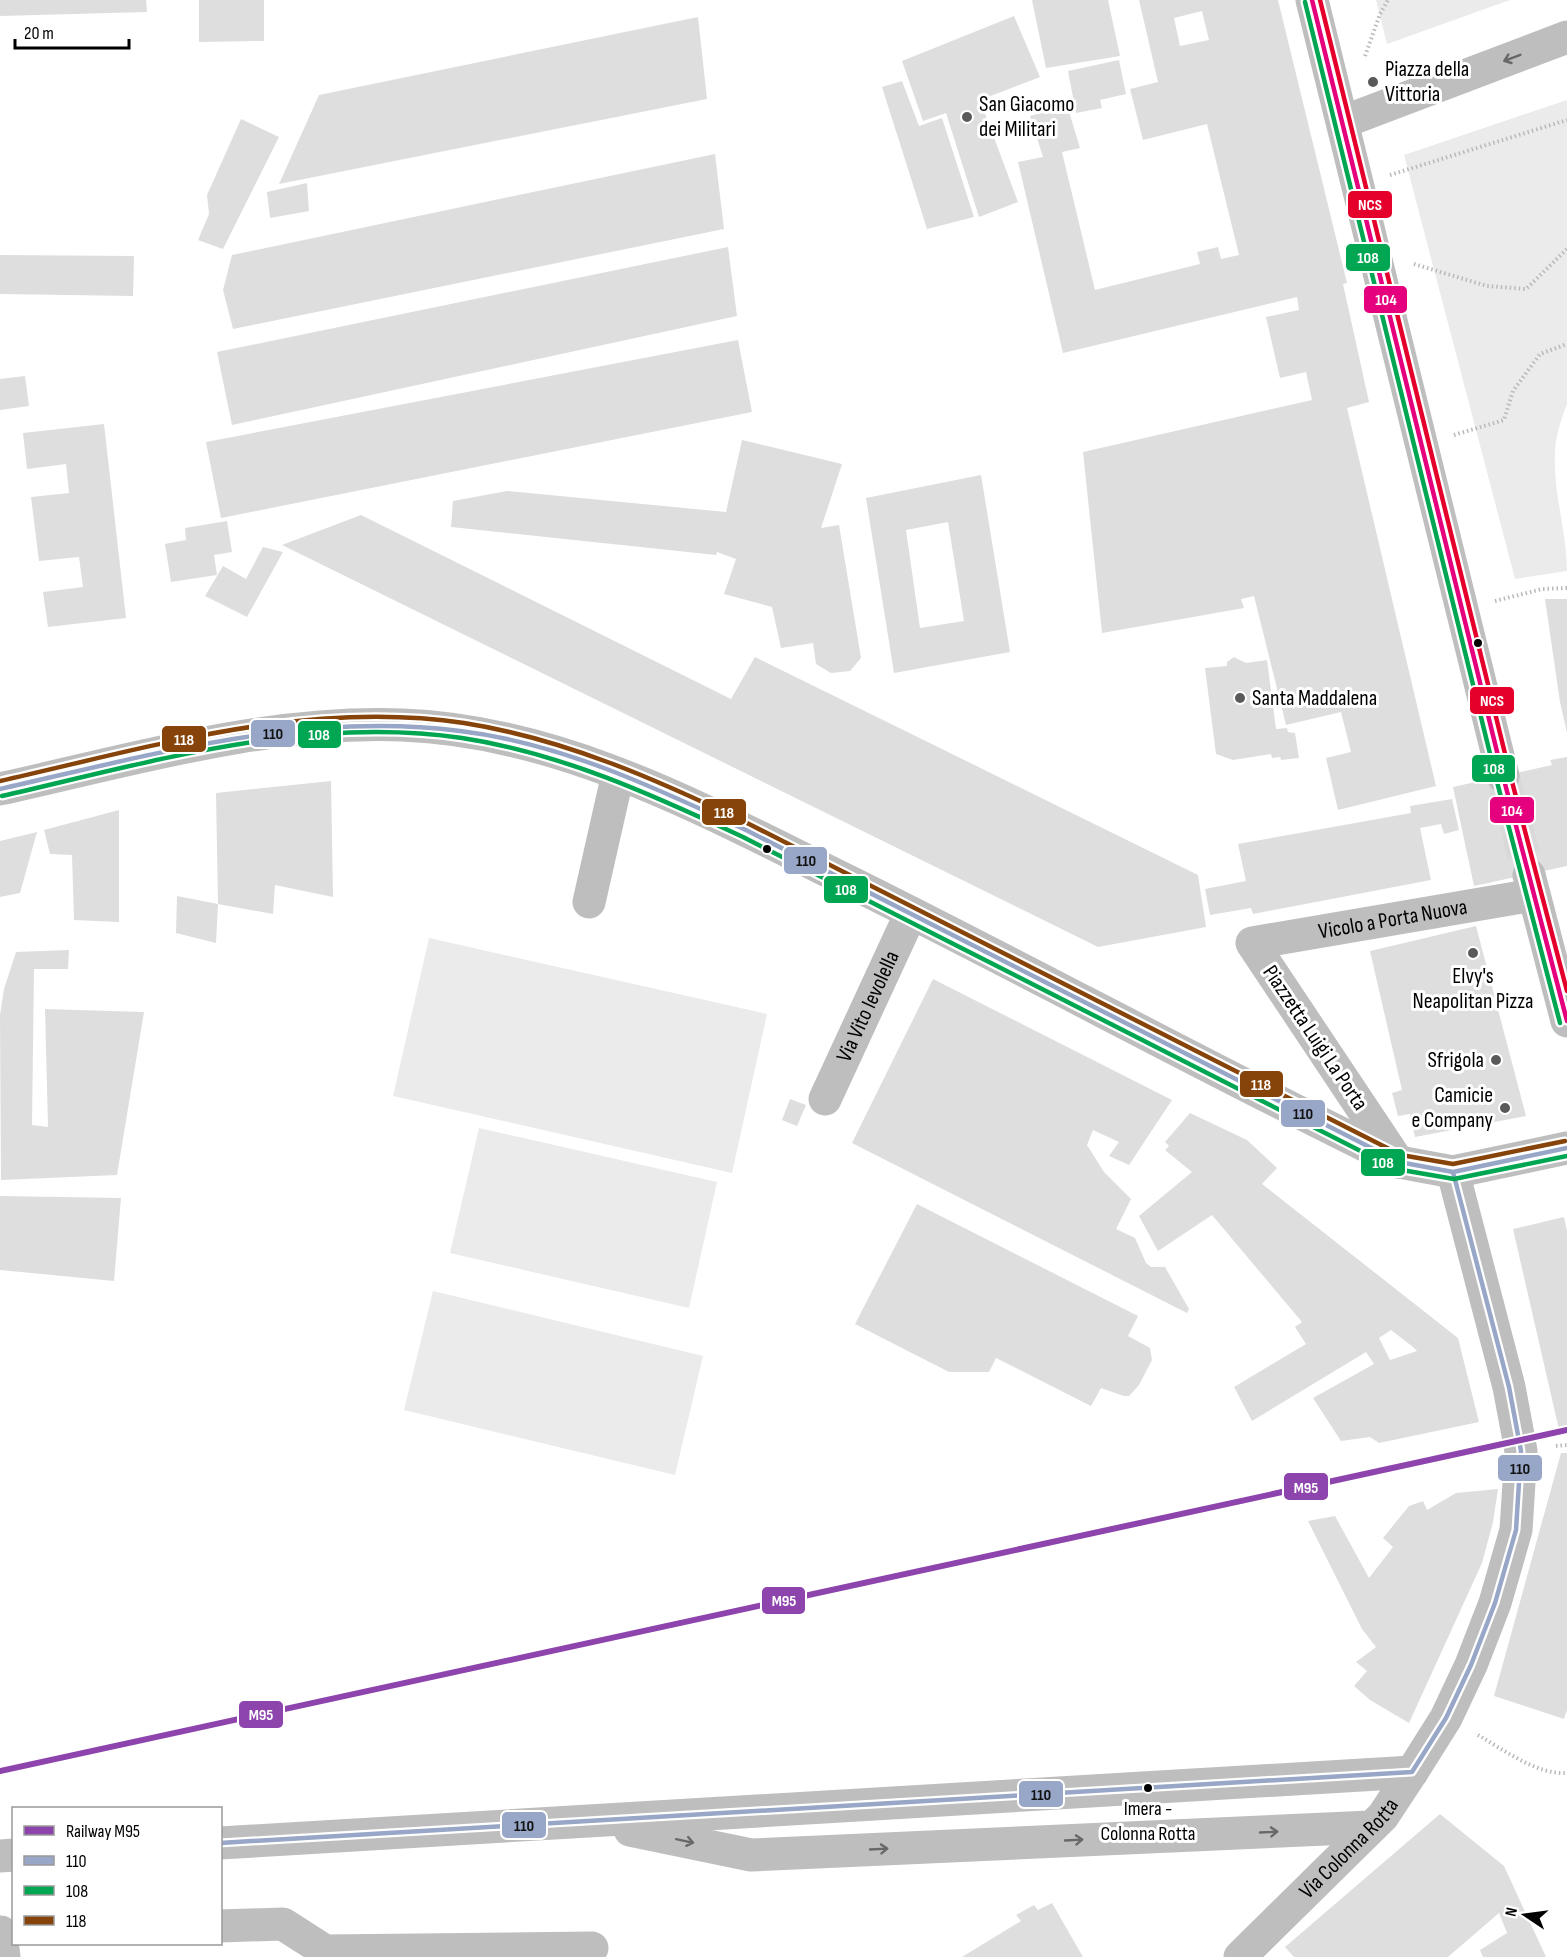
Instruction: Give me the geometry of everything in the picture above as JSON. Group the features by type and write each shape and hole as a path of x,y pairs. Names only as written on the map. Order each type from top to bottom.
{"street":[{"path":"1312,0 1503,776"},
{"path":"1343,122 1567,37"},
{"path":"0,789 256,733 339,725 404,725 473,731 540,747 618,774 722,819 1399,1162 1453,1172 1567,1148"},
{"path":"589,902 618,774"},
{"name":"Vicolo a Porta Nuova","path":"1252,943 1532,885 1567,1021"},
{"name":"Via Vito Ievolella","path":"825,1099 911,913"},
{"name":"Piazzetta Luigi La Porta","path":"1252,943 1399,1162"},
{"name":"Via Colonna Rotta","path":"1253,1953 1383,1816 1446,1718 1495,1603 1516,1530 1521,1451 1509,1387 1453,1172"},
{"path":"222,1843 1412,1772"},
{"path":"587,1821 751,1855 1371,1827"},
{"path":"222,1926 283,1924 325,1951 592,1948"}],"path":[{"path":"1358,185 1567,120"},
{"path":"1375,256 1434,267 1488,286 1526,289 1567,249"},
{"path":"1422,446 1504,420 1513,391 1540,354 1567,344"},
{"path":"1463,610 1542,590 1567,588"},
{"path":"1446,1718 1533,1765 1557,1773 1567,1773"}],"shaded area":[{"path":"1376,0 1510,0 1387,44"},
{"path":"1567,100 1567,404 1556,441 1555,469 1567,571 1515,579 1404,155"},
{"path":"429,938 767,1014 732,1173 393,1096"},
{"path":"479,1128 717,1182 689,1308 450,1253"},
{"path":"433,1291 703,1356 675,1475 404,1410"}],"building":[{"path":"0,0 146,0 147,12 0,16"},
{"path":"199,0 264,0 264,41 199,42"},
{"path":"1032,0 1108,0 1120,56 1046,68"},
{"path":"1139,0 1278,0 1347,283 1343,284 1369,402 1347,408 1436,786 1338,810 1326,758 1351,752 1341,712 1286,725 1254,596 1241,599 1244,608 1102,633 1083,452 1312,400 1306,372 1280,378 1266,317 1299,310 1297,297 1063,353 1018,162 1043,157 1030,116 1067,105 1080,148 1062,152 1095,290 1200,264 1197,252 1218,247 1221,259 1239,255 1207,124 1143,140 1130,89 1158,82","holes":["1202,11 1209,40 1180,46 1174,18"]},
{"name":"San Giacomo dei Militari","path":"1014,16 1040,77 980,100 1018,202 979,217 946,113 923,121 902,61"},
{"path":"698,17 707,99 279,184 319,95"},
{"path":"1119,60 1126,94 1100,100 1102,108 1076,113 1068,71"},
{"path":"902,81 919,126 942,118 974,217 927,229 882,87"},
{"path":"241,119 279,137 223,249 198,240 209,214 207,195"},
{"path":"715,154 724,229 233,329 223,290 232,255"},
{"path":"307,183 309,211 270,218 267,192"},
{"path":"728,247 737,316 232,425 217,352"},
{"path":"0,255 134,256 133,296 0,294"},
{"path":"738,340 752,412 221,518 206,442"},
{"path":"25,376 29,406 0,410 0,379"},
{"path":"104,424 126,618 48,627 43,592 83,587 79,557 39,561 31,497 69,493 66,464 27,469 23,433"},
{"path":"742,440 842,464 821,528 839,525 861,658 850,671 831,673 816,664 813,643 781,648 772,607 724,594 736,559 717,552 716,555 451,527 453,501 507,491 726,512"},
{"path":"981,475 1010,652 894,673 866,498","holes":["948,522 964,621 920,628 906,530"]},
{"path":"361,515 731,699 755,657 1198,875 1206,927 1098,947 282,545"},
{"path":"227,521 232,552 214,555 217,575 171,582 165,544 186,540 185,528"},
{"path":"263,547 283,552 247,617 205,596 223,566 246,579"},
{"path":"1545,599 1567,599 1567,733 1560,702"},
{"name":"Santa Maddalena","path":"1234,657 1246,663 1267,660 1276,729 1287,728 1288,732 1295,733 1299,758 1281,760 1280,757 1272,758 1271,754 1233,760 1216,754 1205,668 1227,666 1227,662"},
{"path":"1567,757 1567,866 1474,886 1453,787 1552,765 1550,760"},
{"path":"331,781 333,897 275,885 273,914 218,904 216,793"},
{"path":"1452,799 1459,830 1444,834 1441,824 1420,828 1431,880 1253,914 1251,908 1210,915 1205,889 1246,881 1238,844 1411,813 1410,806"},
{"path":"119,810 119,922 74,920 72,855 50,854 44,830"},
{"path":"37,832 20,893 0,897 0,841"},
{"path":"177,896 218,904 216,943 176,933"},
{"path":"1476,926 1526,1116 1415,1137 1410,1114 1398,1116 1392,1093 1402,1090 1370,951"},
{"path":"69,950 68,969 34,969 32,1125 48,1127 45,1009 144,1012 117,1175 1,1180 0,1015 4,989 16,952"},
{"path":"933,979 1172,1100 1129,1165 1109,1156 1119,1142 1093,1130 1087,1145 1104,1172 1131,1199 1116,1229 1135,1238 1146,1263 1151,1267 1165,1267 1189,1309 1187,1313 852,1143"},
{"path":"790,1099 806,1105 797,1126 782,1120"},
{"path":"1190,1113 1247,1140 1277,1168 1262,1184 1458,1338 1479,1422 1379,1443 1370,1437 1341,1441 1313,1398 1374,1364 1366,1352 1252,1421 1234,1387 1306,1344 1295,1327 1302,1322 1212,1215 1158,1251 1139,1216 1192,1172 1165,1150 1169,1146 1165,1142","holes":["1391,1330 1417,1351 1390,1360 1379,1338"]},
{"path":"0,1196 121,1198 114,1281 0,1270"},
{"path":"917,1204 1138,1316 1128,1336 1150,1348 1152,1360 1139,1385 1129,1396 1101,1388 1091,1406 996,1358 989,1372 949,1372 855,1324"},
{"path":"1564,1217 1567,1231 1567,1433 1560,1434 1513,1229"},
{"path":"1561,1453 1567,1453 1567,1710 1564,1719 1494,1696"},
{"path":"1498,1489 1493,1522 1482,1563 1409,1723 1370,1700 1354,1686 1367,1671 1356,1662 1376,1647 1362,1629 1308,1521 1335,1516 1369,1578 1393,1547 1383,1538 1409,1506 1423,1501 1427,1510 1456,1493"},
{"path":"1440,1814 1504,1866 1546,1957 1483,1957 1480,1950 1507,1933 1499,1913 1448,1957 1294,1957 1285,1947"},
{"path":"1052,1903 1083,1957 962,1957 1021,1921 1016,1915 1034,1905 1038,1910"}],"tunnel":[{"path":"1503,776 1529,875"}],"rail line":[{"name":"M95","path":"0,1771 1567,1430"}],"transit line":[{"name":"104","path":"1312,0 1503,776 1567,1021"},
{"name":"NCS","path":"1320,0 1510,774 1567,991"},
{"name":"108","path":"1305,2 1496,778 1560,1023"},
{"name":"118","path":"0,781 172,741 288,722 347,717 405,717 464,723 502,730 575,750 610,763 749,824 1401,1155 1453,1164 1565,1141"},
{"name":"110","path":"0,789 171,750 286,732 344,727 402,726 498,737 607,769 678,798 746,830 1399,1162 1453,1172 1567,1148"},
{"name":"108","path":"2,796 172,757 288,737 404,732 462,738 499,745 606,777 743,837 1396,1169 1454,1179 1567,1156"},
{"name":"110","path":"222,1843 1412,1772 1446,1718 1471,1665 1495,1603 1516,1530 1521,1451 1509,1387 1453,1172"}],"place":[{"name":"Piazza della Vittoria","path":"1373,82"},
{"name":"San Giacomo dei Militari","path":"967,117"},
{"name":"Santa Maddalena","path":"1240,698"},
{"name":"Elvy's Neapolitan Pizza","path":"1473,953"},
{"name":"Sfrigola","path":"1496,1060"},
{"name":"Camicie e Company","path":"1505,1108"},
{"name":"Imera - Colonna Rotta","path":"1148,1788"}]}
